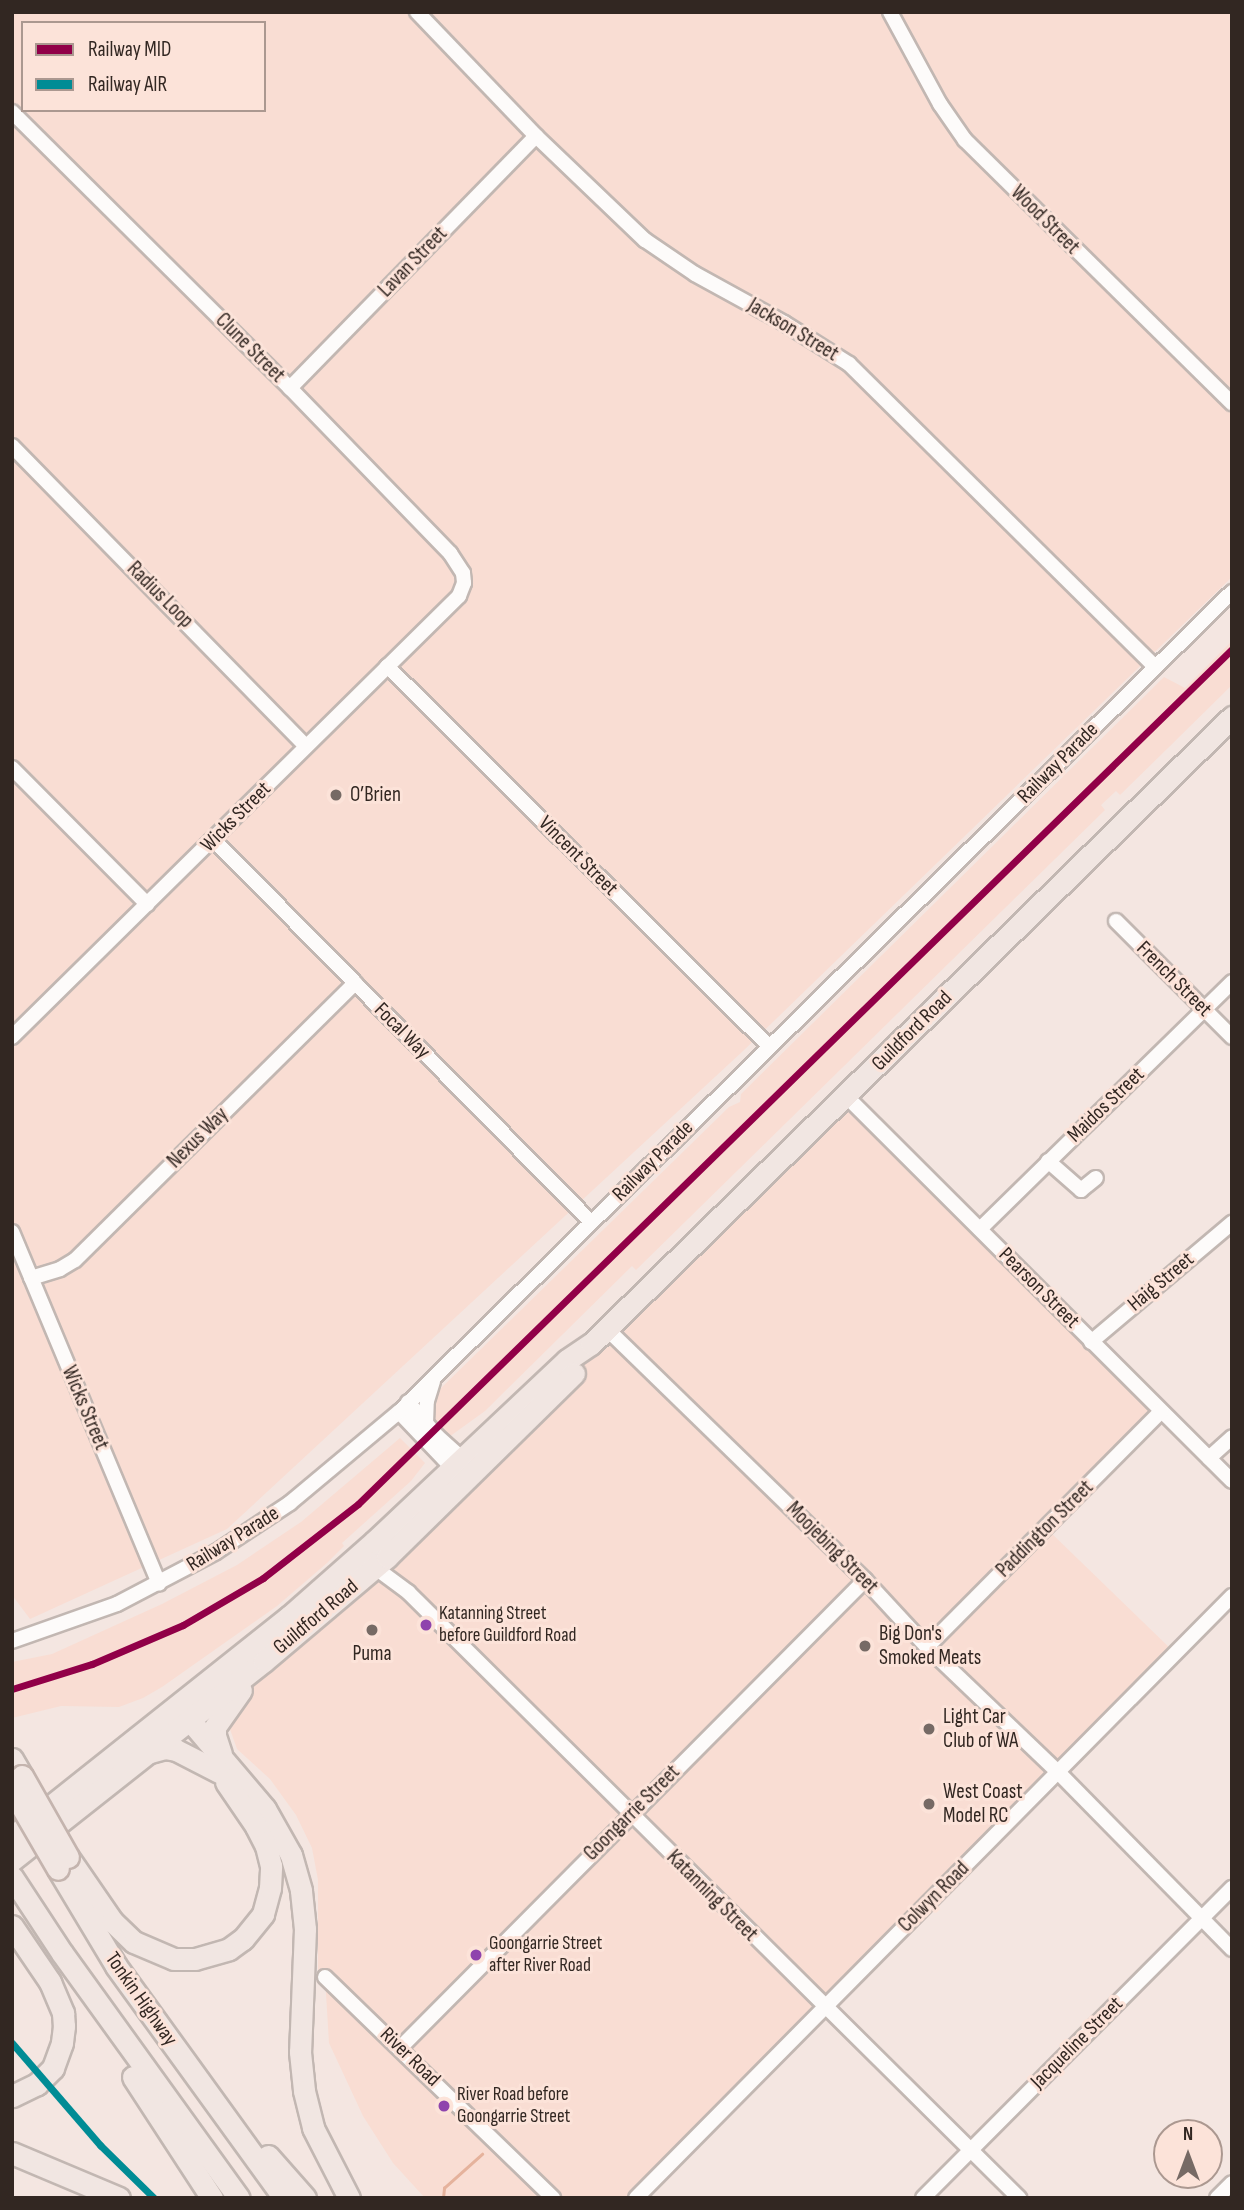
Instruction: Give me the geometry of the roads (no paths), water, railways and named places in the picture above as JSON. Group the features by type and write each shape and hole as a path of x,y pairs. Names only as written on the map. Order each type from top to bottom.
{"highway":[{"name":"Guildford Road","path":"12,1837 179,1717 264,1661 464,1470 577,1370 591,1344 1232,717"},
{"name":"Guildford Road","path":"12,1860 147,1753 179,1717 374,1555"},
{"path":"63,1863 112,1921 134,1942 174,1959 195,1959 229,1949 243,1939 263,1914 270,1888 271,1866 266,1846 256,1826 221,1766 215,1727 264,1661"},
{"path":"179,1717 221,1766 265,1809 291,1855 301,1891 305,1929 300,2052 304,2091 313,2128 349,2198"},
{"path":"147,1753 164,1748 176,1750 221,1766"},
{"name":"Tonkin Highway","path":"16,1775 116,1966 284,2198"},
{"name":"Tonkin Highway","path":"17,1885 62,1953 239,2198"},
{"path":"12,1926 50,1982 63,2013 64,2026 62,2043 53,2068 37,2084 12,2095"},
{"name":"Tonkin Highway","path":"62,1953 80,1999 212,2198"},
{"path":"188,2065 305,2198"},
{"path":"12,2153 119,2198"}],"street":[{"name":"Jackson Street","path":"417,12 536,136 645,240 695,275 784,323 849,364 1155,667"},
{"name":"Wood Street","path":"890,12 940,104 965,140 1232,403"},
{"name":"Clune Street","path":"12,112 290,388 450,553 464,578 459,596"},
{"name":"Lavan Street","path":"290,388 536,136"},
{"name":"Radius Loop","path":"12,446 306,746"},
{"name":"Railway Parade","path":"12,1641 117,1604 216,1552 290,1503 404,1407 1232,592"},
{"name":"Wicks Street","path":"12,1037 459,596"},
{"name":"Vincent Street","path":"387,666 769,1046"},
{"path":"12,768 147,904"},
{"name":"Focal Way","path":"213,839 591,1222"},
{"name":"French Street","path":"1116,921 1232,1037"},
{"name":"Maidos Street","path":"980,1229 1232,982"},
{"name":"Nexus Way","path":"31,1278 60,1269 75,1260 355,983"},
{"name":"Pearson Street","path":"846,1096 1232,1481"},
{"path":"1048,1161 1081,1190 1097,1178"},
{"name":"Haig Street","path":"1091,1342 1232,1223"},
{"name":"Wicks Street","path":"12,1233 159,1584"},
{"name":"Moojebing Street","path":"607,1329 865,1580 927,1647 1058,1773 1232,1949"},
{"path":"426,1424 427,1401 435,1376"},
{"path":"404,1407 464,1470"},
{"path":"404,1407 426,1424 464,1470"},
{"name":"Paddington Street","path":"927,1647 1161,1411"},
{"path":"1209,1458 1232,1437"},
{"name":"Katanning Street","path":"374,1555 823,2007 1019,2198"},
{"name":"Goongarrie Street","path":"401,2047 865,1580"},
{"name":"Colwyn Road","path":"636,2198 1232,1596"},
{"name":"Jacqueline Street","path":"923,2198 1232,1888"},
{"name":"River Road","path":"326,1977 401,2047 553,2198"},
{"path":"1217,2198 1232,2183"}],"waterway":[{"path":"443,2198 444,2188 482,2154"}],"rail line":[{"name":"MID","path":"12,1689 92,1664 183,1625 263,1578 358,1504 1232,649"},
{"name":"AIR","path":"12,2043 100,2145 154,2198"}],"place":[{"name":"O’Brien","path":"336,795"},
{"name":"Katanning Street before Guildford Road","path":"426,1625"},
{"name":"Puma","path":"372,1630"},
{"name":"Big Don's Smoked Meats","path":"865,1646"},
{"name":"Light Car Club of WA","path":"929,1729"},
{"name":"West Coast Model RC","path":"929,1804"},
{"name":"Goongarrie Street after River Road","path":"476,1955"},
{"name":"River Road before Goongarrie Street","path":"444,2106"}]}
